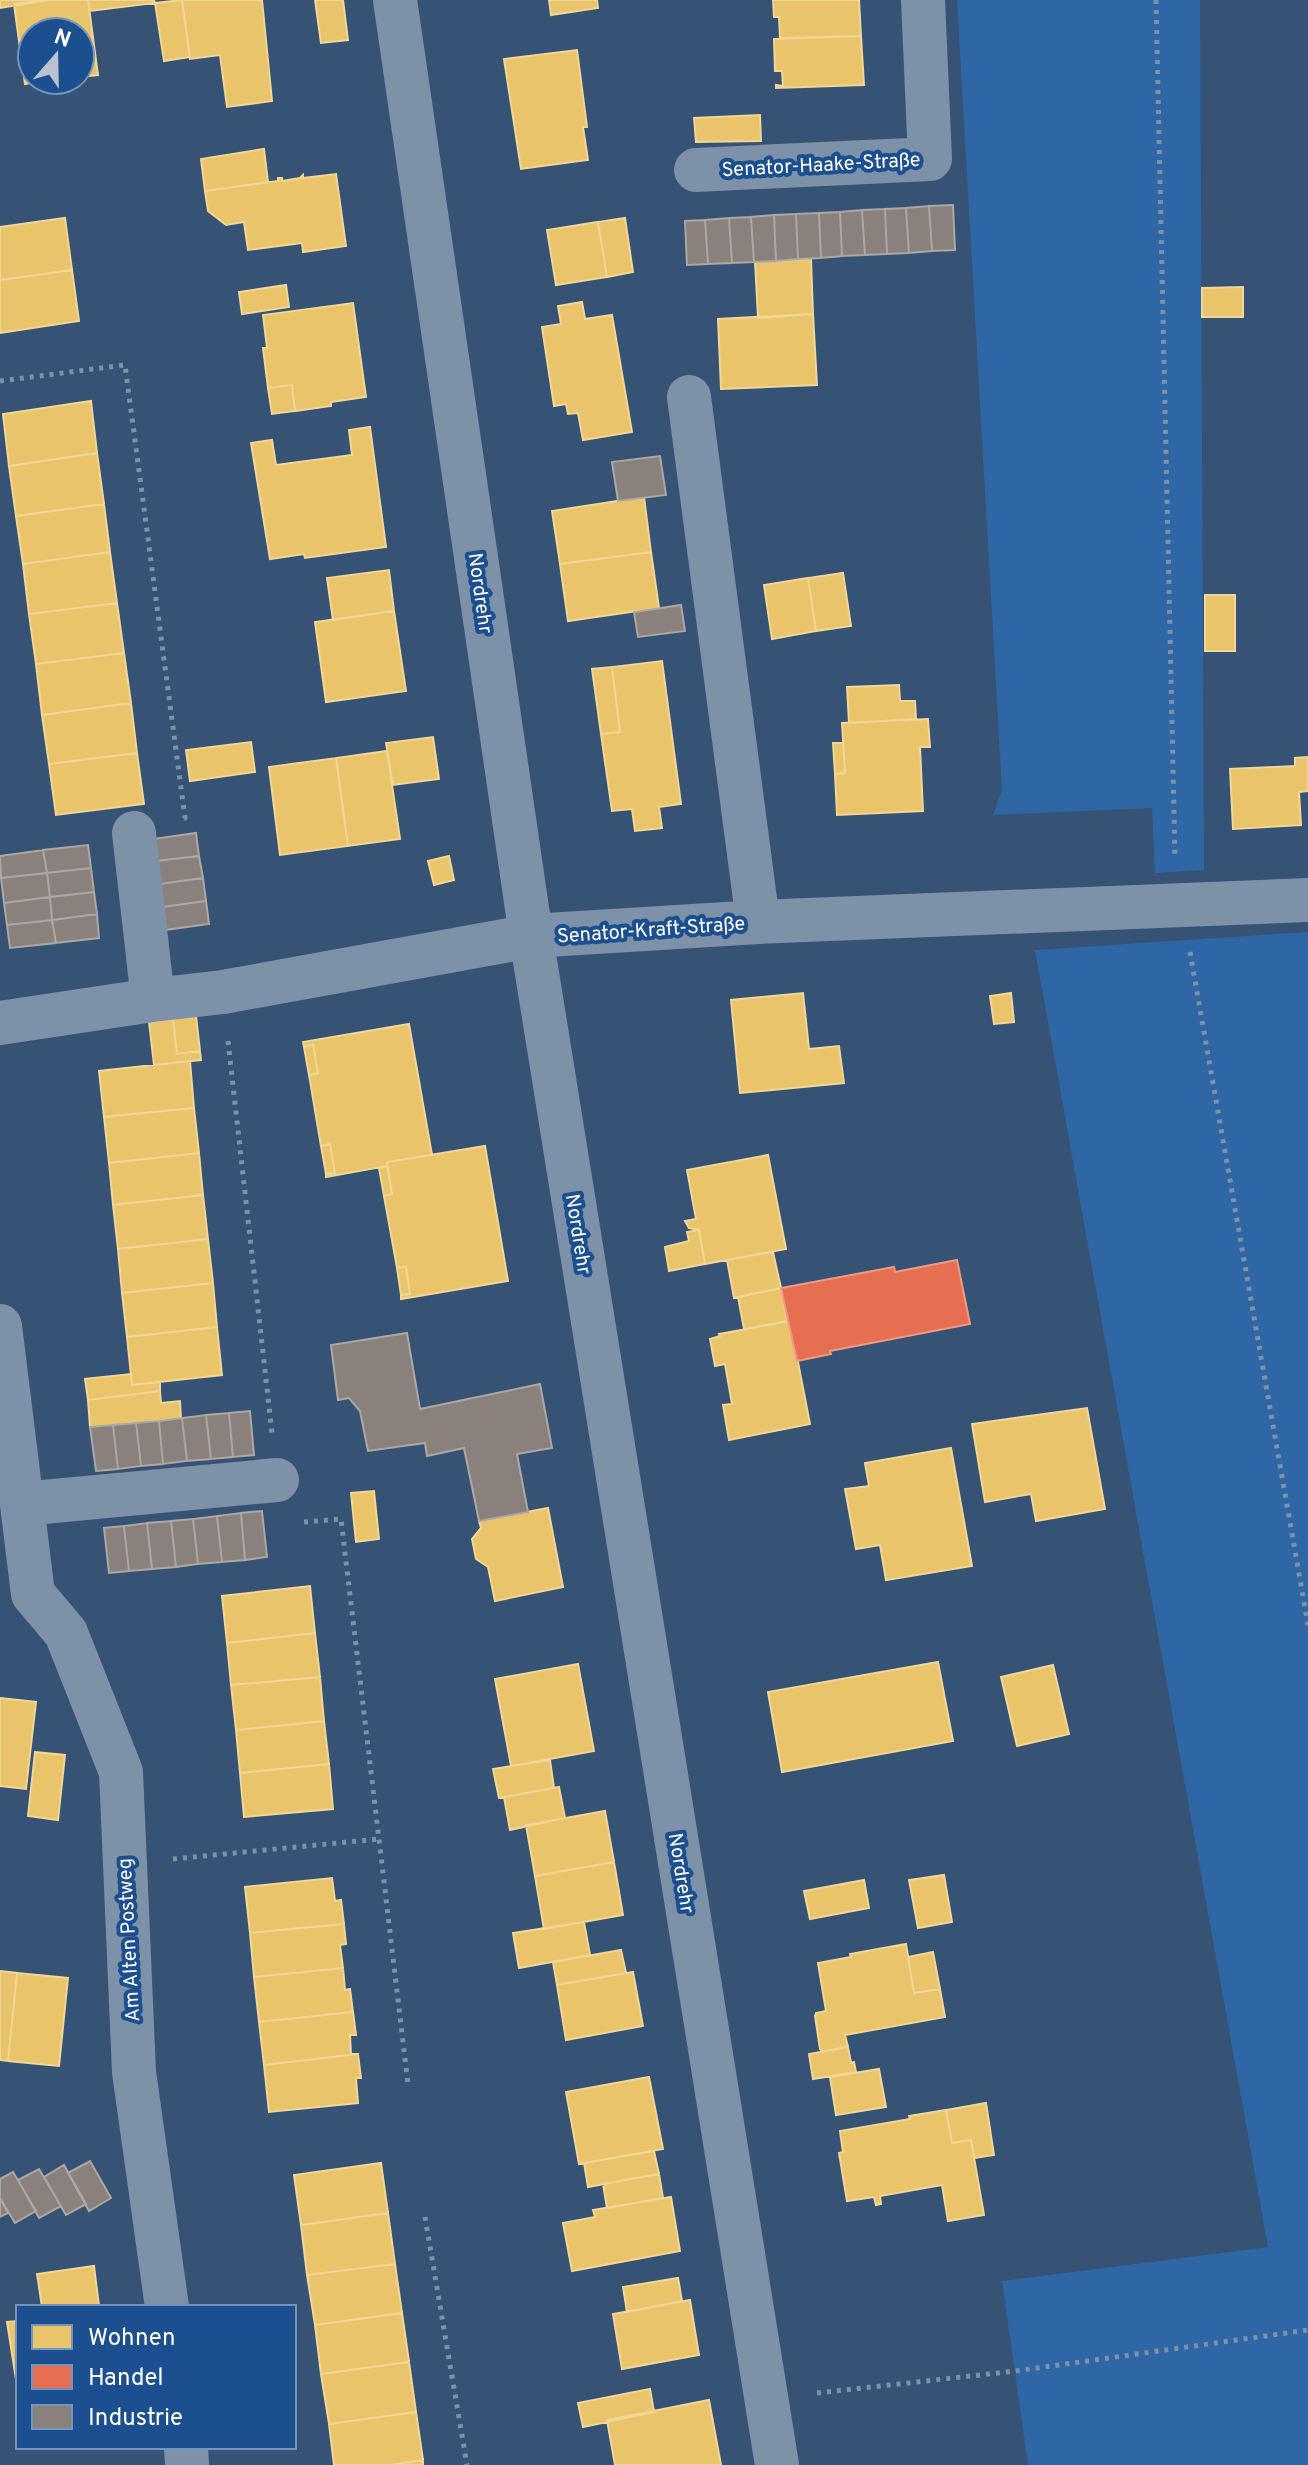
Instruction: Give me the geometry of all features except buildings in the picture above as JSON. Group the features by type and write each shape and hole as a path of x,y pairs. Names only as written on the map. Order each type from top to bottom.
{"street":[{"name":"Nordrehr","path":"395,0 531,936 777,2465"},
{"name":"Senator-Haake-Straße","path":"696,170 930,159 923,0"},
{"path":"689,397 758,922"},
{"path":"134,833 153,1000"},
{"name":"Senator-Kraft-Straße","path":"0,1023 223,992 531,936 758,922 1308,900"},
{"name":"Am Alten Postweg","path":"0,1326 22,1504 17,1593 66,1633 121,1772 134,2072 167,2305"},
{"path":"22,1504 277,1480"}],"path":[{"path":"1156,0 1179,906 1308,1625"},
{"path":"0,381 125,365 185,818 134,833"},
{"path":"223,992 282,1525 341,1519 408,2084"},
{"path":"125,1863 379,1839"},
{"path":"425,2217 467,2465"},
{"path":"767,2399 1016,2371 1308,2330"}],"shaded area":[{"path":"957,0 1200,0 1204,870 1155,873 1152,808 993,815 1002,790"},
{"path":"1308,932 1308,2465 1028,2465 1002,2281 1268,2247 1035,950"}]}
